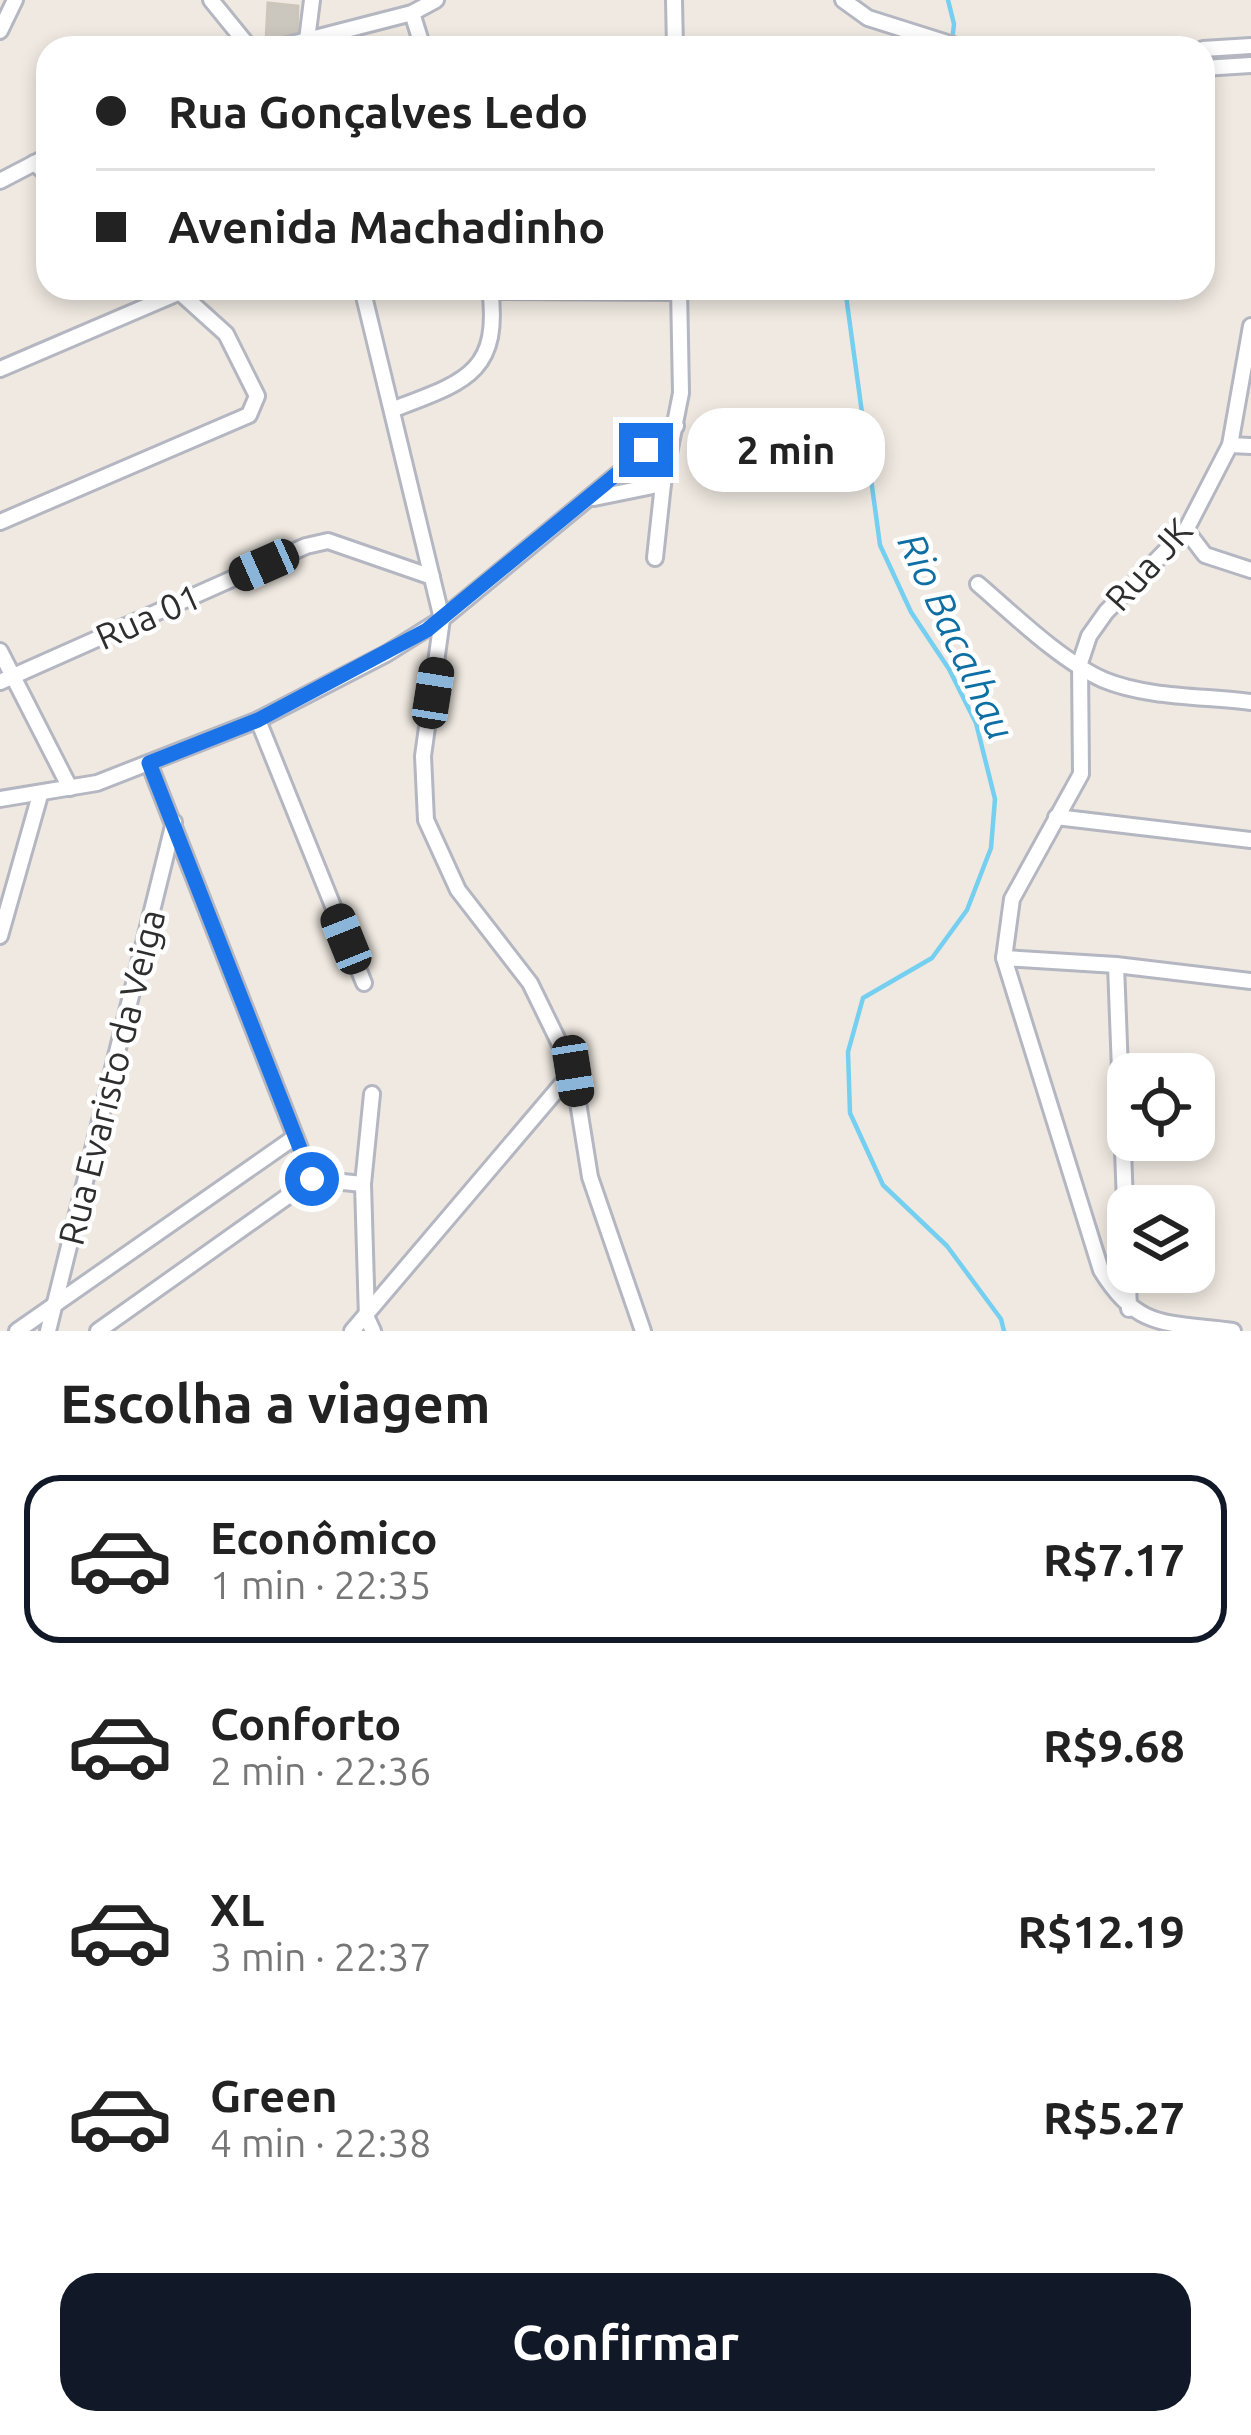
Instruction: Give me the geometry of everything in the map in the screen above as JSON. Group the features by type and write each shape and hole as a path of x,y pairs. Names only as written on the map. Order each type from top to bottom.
{"street":[{"path":"0,32 15,0"},
{"path":"212,0 240,36"},
{"path":"308,36 312,0"},
{"path":"323,36 412,13 436,0"},
{"path":"674,0 675,36"},
{"path":"843,0 868,18 928,36"},
{"path":"412,13 419,36"},
{"path":"1215,67 1251,65 1251,36"},
{"path":"1215,48 1251,46"},
{"path":"0,181 36,162"},
{"path":"0,369 155,300"},
{"path":"0,522 248,415 257,396 226,334 189,300"},
{"path":"365,300 442,619 423,756 426,820 458,890 530,983 573,1071 590,1177 643,1331"},
{"path":"394,409 438,392 475,369 494,340 491,300"},
{"path":"656,558 663,484 681,393 679,300"},
{"name":"Rua JK","path":"1080,663 1094,625 1186,530 1230,445 1251,326"},
{"path":"0,799 70,788 149,763 258,720 386,654 442,619 676,425"},
{"path":"1230,445 1251,446"},
{"path":"589,499 663,484"},
{"path":"1186,530 1205,555 1251,569"},
{"name":"Rua 01","path":"6,679 306,546 328,541 432,578"},
{"path":"978,584 1036,634 1104,680 1131,688 1251,702"},
{"path":"0,651 6,679 70,788"},
{"path":"1080,663 1084,758 1074,790 1012,899 1004,958 1101,1270 1129,1309 1143,1318 1233,1331"},
{"path":"258,720 364,982"},
{"path":"149,763 312,1179"},
{"path":"0,936 40,795"},
{"path":"1056,818 1251,840"},
{"name":"Rua Evaristo da Veiga","path":"48,1331 174,822"},
{"path":"1004,958 1251,981"},
{"path":"1116,965 1129,1309"},
{"path":"352,1331 370,1325 573,1071"},
{"path":"370,1325 363,1184 372,1094"},
{"path":"17,1331 295,1137"},
{"path":"98,1331 312,1179 363,1184"}],"building":[{"path":"268,3 298,6 297,31 266,36"}],"waterway":[{"name":"Rio Bacalhau","path":"948,0 953,36"},
{"name":"Rio Bacalhau","path":"847,300 880,545 911,612 949,669 976,723 995,799 991,848 967,910 932,958 863,998 848,1052 850,1113 883,1185 947,1246 1001,1319 1004,1331"}],"route":[{"path":"312,1179 149,763 258,720 427,630 646,450"}]}
